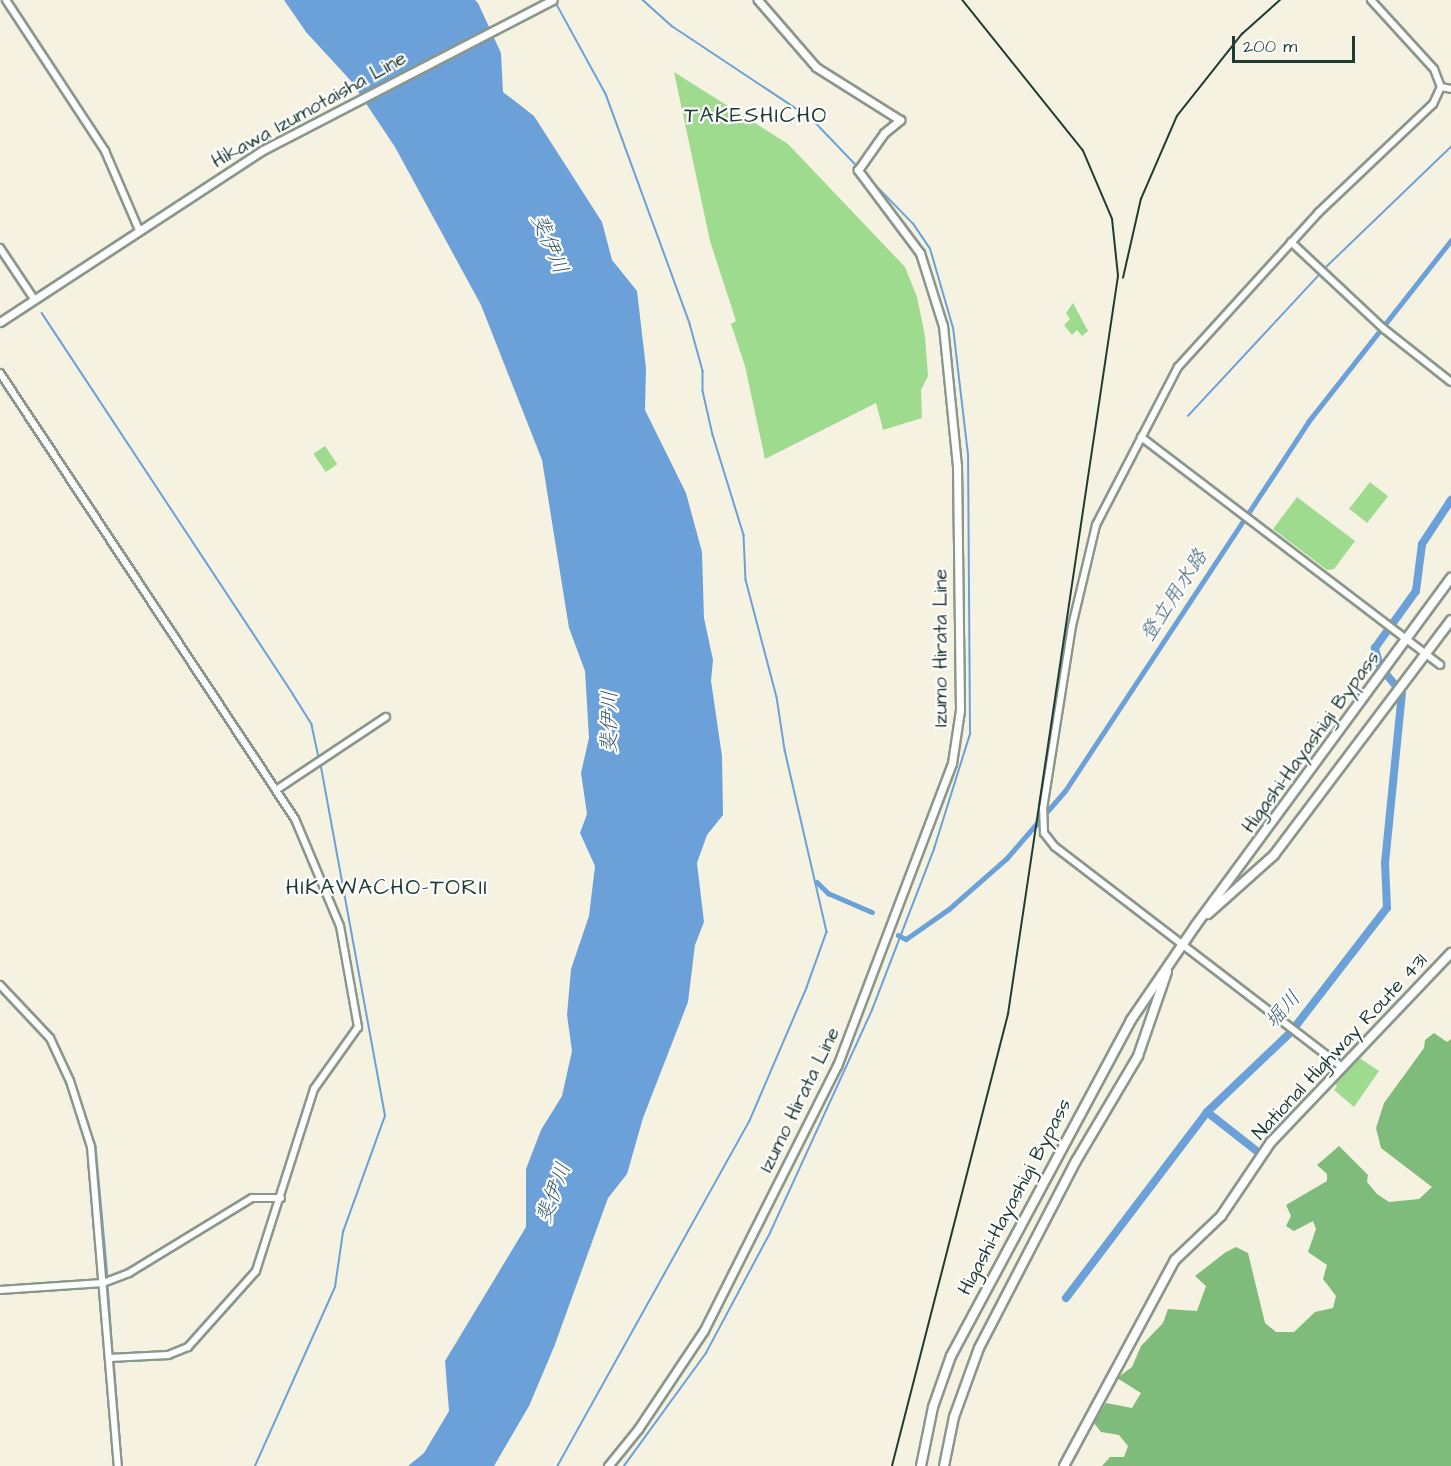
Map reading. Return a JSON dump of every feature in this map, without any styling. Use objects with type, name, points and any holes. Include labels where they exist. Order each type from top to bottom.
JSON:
[{"type":"highway","name":"Higashi-Hayashigi Bypass","points":[[921,1466],[936,1399],[968,1320],[1097,1078],[1196,925],[1451,578]]},
{"type":"highway","name":"Higashi-Hayashigi Bypass","points":[[1196,925],[1274,855],[1451,620]]},
{"type":"highway","name":"National Highway Route 431","points":[[1064,1466],[1174,1260],[1221,1216],[1271,1142],[1451,953]]},
{"type":"highway","name":"Higashi-Hayashigi Bypass","points":[[944,1466],[954,1417],[979,1348],[1076,1161],[1141,1049],[1172,959]]},
{"type":"main road","name":"Hikawa Izumotaisha Line","points":[[0,322],[225,173],[288,136],[552,0]]},
{"type":"main road","name":"Izumo Hirata Line","points":[[608,1466],[638,1429],[704,1330],[837,1066],[944,786],[957,740],[957,466],[943,326],[920,253],[859,168],[884,134],[900,120],[816,67],[758,0]]},
{"type":"street","points":[[6,0],[105,151],[139,230]]},
{"type":"street","points":[[1342,1067],[1056,847],[1044,833],[1042,823],[1080,587],[1096,525],[1141,437],[1185,358],[1291,242],[1433,104],[1441,87],[1434,69],[1371,0]]},
{"type":"street","points":[[1441,87],[1451,89]]},
{"type":"street","points":[[1291,242],[1384,329],[1451,382]]},
{"type":"street","points":[[0,248],[34,299]]},
{"type":"street","points":[[0,373],[295,819],[340,926],[358,1027],[314,1089],[256,1271],[188,1347],[168,1355],[109,1358]]},
{"type":"street","points":[[1141,437],[1427,652],[1440,665]]},
{"type":"street","points":[[276,790],[386,717]]},
{"type":"street","points":[[0,985],[50,1038],[82,1116],[91,1150],[117,1466]]},
{"type":"street","points":[[0,1290],[103,1283],[129,1273],[252,1198],[281,1198]]},
{"type":"green space","points":[[674,72],[788,144],[905,267],[917,297],[925,336],[928,376],[921,390],[922,418],[883,430],[876,403],[765,459],[745,366],[731,324],[736,321],[710,241]]},
{"type":"green space","points":[[1073,303],[1088,331],[1082,336],[1077,330],[1072,335],[1064,325],[1070,319],[1066,313]]},
{"type":"green space","points":[[325,446],[337,464],[326,472],[313,454]]},
{"type":"green space","points":[[1370,482],[1388,496],[1367,523],[1349,509]]},
{"type":"green space","points":[[1297,497],[1355,541],[1334,569],[1327,570],[1273,529]]},
{"type":"green space","points":[[1434,1033],[1447,1042],[1451,1039],[1451,1466],[1102,1466],[1110,1457],[1124,1457],[1128,1446],[1119,1435],[1101,1432],[1094,1423],[1106,1403],[1132,1408],[1141,1393],[1117,1378],[1132,1367],[1141,1346],[1163,1323],[1168,1309],[1197,1311],[1206,1286],[1195,1276],[1226,1252],[1236,1247],[1248,1253],[1265,1323],[1276,1332],[1294,1332],[1315,1312],[1333,1308],[1336,1296],[1323,1279],[1327,1265],[1308,1252],[1316,1229],[1313,1221],[1294,1231],[1286,1226],[1291,1216],[1286,1205],[1327,1181],[1327,1174],[1317,1165],[1339,1146],[1368,1175],[1367,1182],[1377,1194],[1389,1202],[1419,1199],[1432,1187],[1381,1148],[1376,1128],[1384,1103],[1424,1048],[1425,1040]]},
{"type":"green space","points":[[1358,1057],[1379,1071],[1354,1107],[1334,1090],[1337,1086],[1334,1083]]},
{"type":"water","name":"斐伊川","points":[[284,0],[475,0],[478,3],[501,53],[503,92],[534,116],[602,222],[612,260],[637,291],[646,368],[645,410],[686,493],[702,552],[704,618],[713,660],[711,681],[722,756],[723,815],[707,835],[697,863],[704,922],[695,945],[688,1002],[643,1118],[627,1174],[608,1198],[554,1347],[529,1406],[494,1466],[408,1466],[424,1453],[449,1411],[445,1361],[526,1227],[526,1169],[541,1130],[562,1096],[572,1051],[567,1015],[571,969],[589,916],[595,866],[580,833],[587,814],[581,773],[589,738],[585,671],[569,628],[542,460],[481,305],[395,147],[351,81],[306,32]]},
{"type":"waterway","points":[[643,0],[672,26],[812,119],[857,166]]},
{"type":"waterway","points":[[555,1],[606,94],[690,324],[703,371],[703,391],[713,435],[744,535],[746,580],[777,697],[785,750],[827,932],[807,988],[750,1121],[558,1466]]},
{"type":"waterway","points":[[1323,270],[1451,147]]},
{"type":"waterway","points":[[624,1466],[706,1353],[770,1233],[872,1010],[934,849],[970,734],[968,455],[953,328],[930,249],[913,224],[870,180]]},
{"type":"waterway","name":"登立用水路","points":[[898,935],[906,939],[949,909],[1006,859],[1065,791],[1308,422],[1451,240]]},
{"type":"waterway","points":[[1188,416],[1320,274]]},
{"type":"waterway","points":[[42,313],[293,694],[312,725],[319,759]]},
{"type":"waterway","name":"堀川","points":[[1380,666],[1375,648],[1416,591],[1422,544],[1451,500]]},
{"type":"waterway","name":"堀川","points":[[1386,674],[1396,686]]},
{"type":"waterway","name":"堀川","points":[[1066,1298],[1207,1112],[1291,1032],[1387,908],[1385,863],[1402,694]]},
{"type":"waterway","points":[[255,1466],[335,1287],[343,1232],[385,1116],[320,763]]},
{"type":"waterway","name":"登立用水路","points":[[817,882],[828,893],[872,912]]},
{"type":"waterway","points":[[70,1078],[96,1146],[108,1279]]},
{"type":"waterway","points":[[1207,1112],[1258,1152]]},
{"type":"waterway","points":[[108,1284],[113,1354]]},
{"type":"waterway","points":[[114,1359],[122,1466]]},
{"type":"railway","points":[[892,1466],[1008,1014],[1118,276],[1112,219],[1083,151],[962,0]]},
{"type":"railway","points":[[1123,278],[1141,199],[1177,116],[1242,34],[1280,0]]},
{"type":"district","name":"TAKESHICHO","points":[[756,116]]},
{"type":"district","name":"HIKAWACHO-TORII","points":[[387,888]]}]
